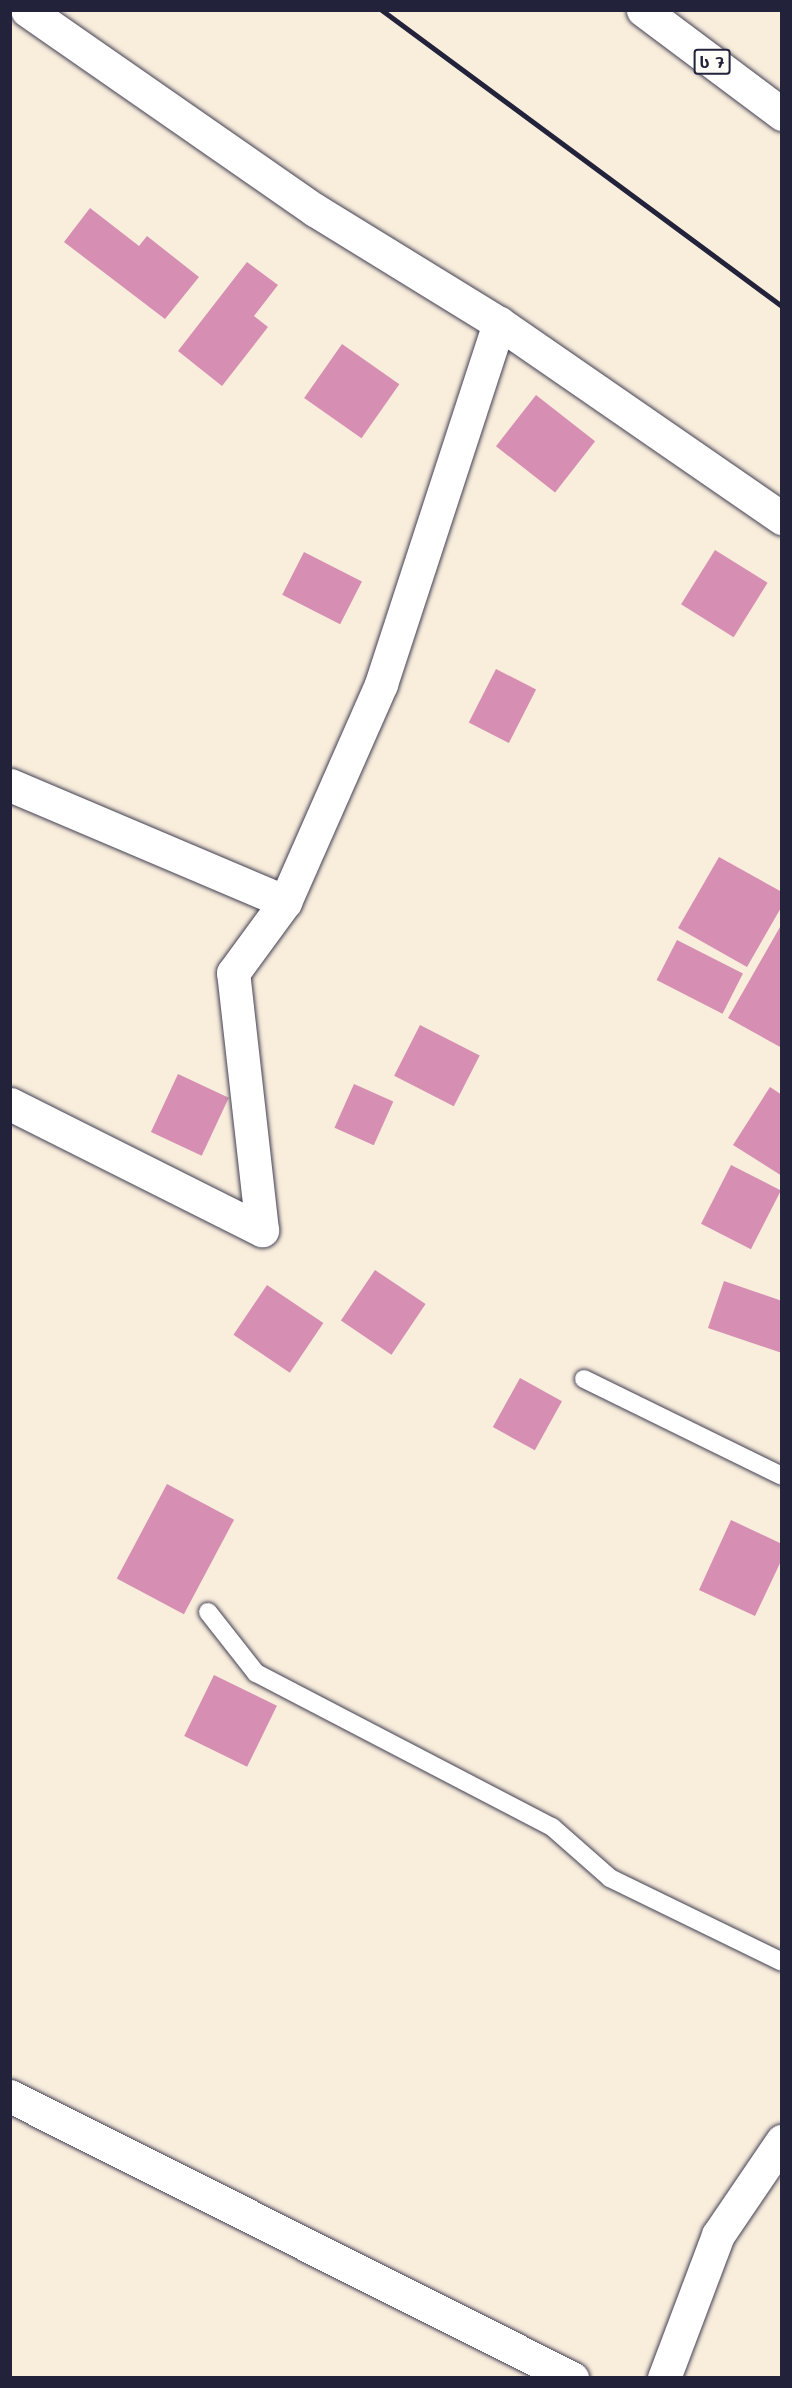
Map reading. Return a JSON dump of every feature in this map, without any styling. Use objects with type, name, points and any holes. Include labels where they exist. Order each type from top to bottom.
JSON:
[{"type":"main road","points":[[27,10],[315,210],[499,323],[782,518]]},
{"type":"main road","name":"ს 7","points":[[655,15],[782,114]]},
{"type":"main road","points":[[10,1104],[262,1230],[232,974],[285,902],[381,684],[499,323]]},
{"type":"main road","points":[[10,785],[285,902]]},
{"type":"main road","points":[[10,2096],[572,2378]]},
{"type":"main road","points":[[664,2378],[718,2235],[782,2141]]},
{"type":"lane","points":[[584,1379],[782,1476]]},
{"type":"lane","points":[[208,1612],[256,1673],[552,1827],[610,1878],[782,1962]]},
{"type":"building","points":[[90,208],[139,246],[147,236],[199,277],[165,319],[64,242]]},
{"type":"building","points":[[247,262],[278,285],[254,316],[268,327],[222,386],[178,351]]},
{"type":"building","points":[[342,344],[399,384],[361,438],[304,398]]},
{"type":"building","points":[[536,395],[595,441],[555,492],[496,446]]},
{"type":"building","points":[[715,550],[768,583],[734,637],[681,604]]},
{"type":"building","points":[[304,552],[362,582],[340,624],[282,595]]},
{"type":"building","points":[[496,669],[536,689],[509,743],[469,722]]},
{"type":"building","points":[[719,857],[782,892],[782,906],[747,967],[678,928]]},
{"type":"building","points":[[780,927],[782,928],[782,1048],[728,1018]]},
{"type":"building","points":[[677,940],[743,974],[723,1014],[657,980]]},
{"type":"building","points":[[420,1025],[480,1055],[454,1106],[394,1076]]},
{"type":"building","points":[[178,1074],[229,1098],[202,1156],[151,1132]]},
{"type":"building","points":[[354,1084],[393,1101],[374,1145],[334,1128]]},
{"type":"building","points":[[770,1087],[782,1095],[782,1176],[733,1145]]},
{"type":"building","points":[[731,1165],[781,1190],[751,1249],[701,1224]]},
{"type":"building","points":[[375,1270],[426,1304],[391,1355],[341,1321]]},
{"type":"building","points":[[724,1281],[782,1301],[782,1353],[708,1328]]},
{"type":"building","points":[[267,1285],[323,1323],[290,1373],[233,1335]]},
{"type":"building","points":[[520,1378],[562,1401],[535,1450],[493,1427]]},
{"type":"building","points":[[167,1484],[234,1520],[184,1614],[117,1578]]},
{"type":"building","points":[[731,1520],[782,1544],[782,1559],[755,1616],[699,1590]]},
{"type":"building","points":[[214,1675],[277,1706],[247,1767],[184,1736]]},
{"type":"railway","points":[[382,10],[782,306]]}]
